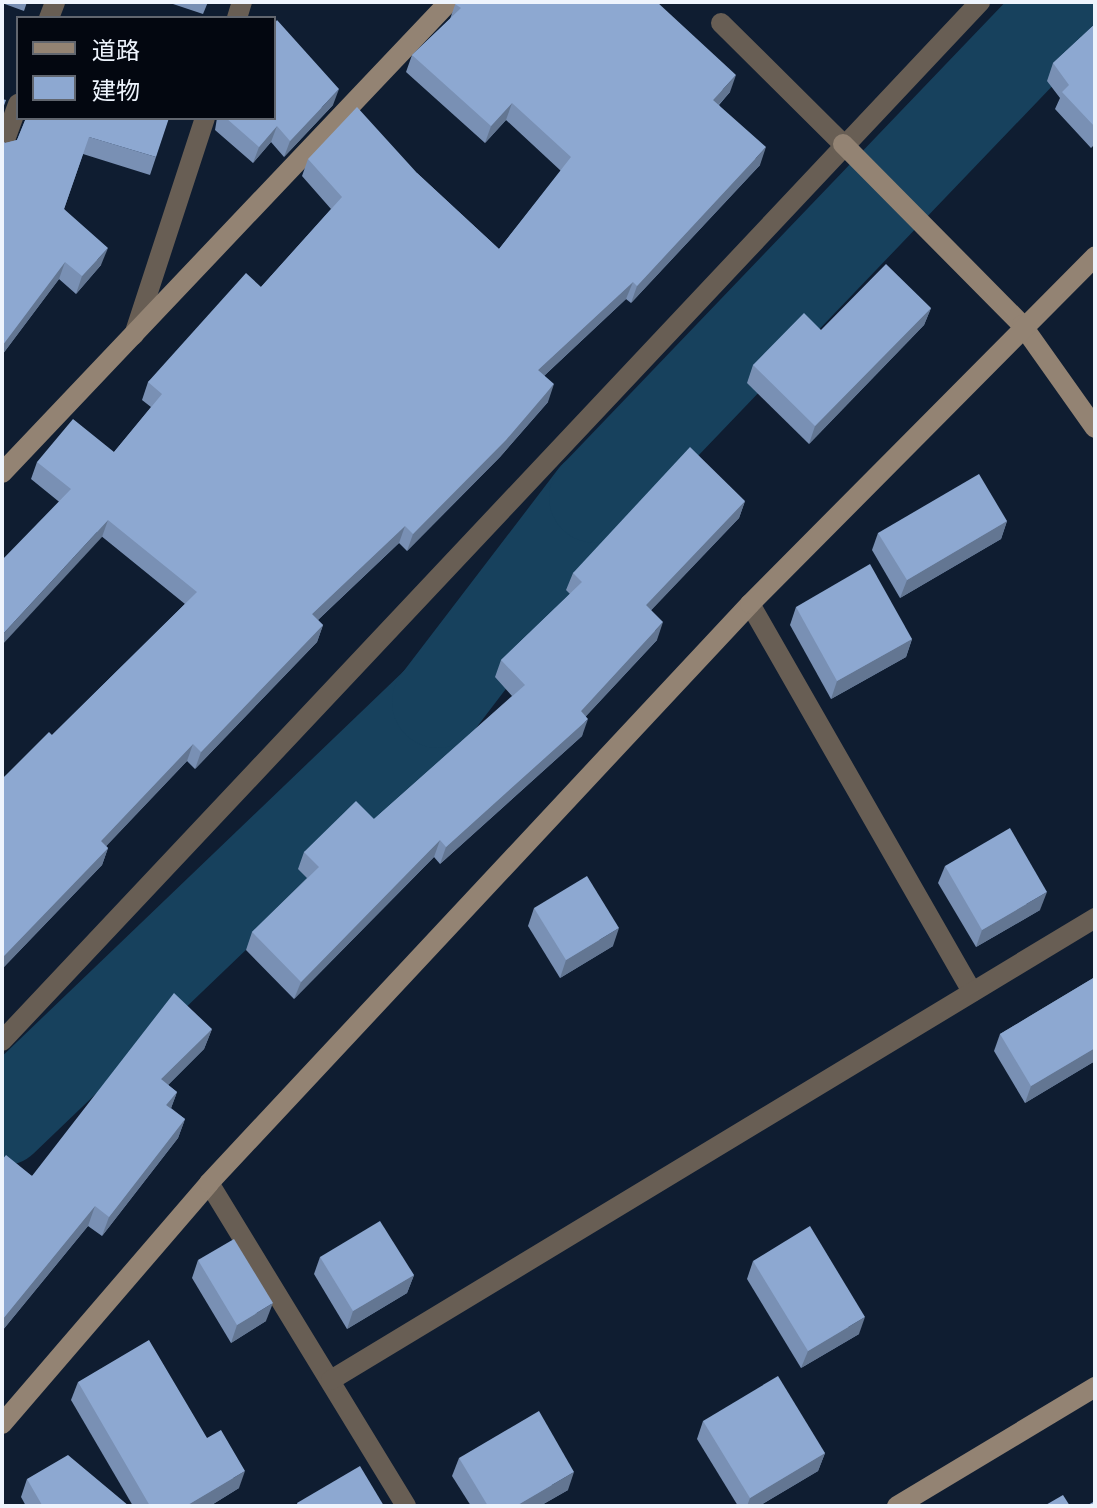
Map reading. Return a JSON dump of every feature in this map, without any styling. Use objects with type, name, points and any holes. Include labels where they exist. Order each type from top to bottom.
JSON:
[{"type":"street","points":[[2,473],[132,343],[449,2]]},
{"type":"street","points":[[2,1041],[843,144],[980,2]]},
{"type":"street","points":[[721,23],[1022,325],[1095,428]]},
{"type":"street","points":[[2,148],[16,110]]},
{"type":"street","points":[[132,343],[204,120]]},
{"type":"street","points":[[2,1424],[209,1183],[750,604],[1022,325],[1095,256]]},
{"type":"street","points":[[750,604],[972,992]]},
{"type":"street","points":[[331,1380],[1095,918]]},
{"type":"street","points":[[209,1183],[406,1506]]},
{"type":"street","points":[[897,1506],[1095,1387]]},
{"type":"building","points":[[456,2],[657,2],[736,75],[713,100],[766,147],[637,286],[633,282],[538,370],[554,384],[506,440],[413,534],[405,526],[312,614],[323,625],[201,752],[193,744],[101,841],[108,848],[2,958],[2,779],[49,732],[52,735],[197,592],[108,520],[2,635],[2,560],[71,489],[37,462],[73,419],[114,452],[162,394],[148,382],[246,273],[261,287],[342,197],[308,159],[357,107],[417,173],[499,249],[571,157],[512,103],[491,126],[412,55],[461,8]]},
{"type":"building","points":[[276,21],[339,89],[290,141],[277,126],[259,147],[228,120],[276,120]]},
{"type":"building","points":[[1095,24],[1095,127],[1062,92],[1069,85],[1053,63]]},
{"type":"building","points":[[25,120],[168,120],[156,157],[89,137],[64,209],[108,248],[82,276],[65,262],[2,346],[2,140],[5,143],[17,140]]},
{"type":"building","points":[[886,264],[931,308],[815,426],[753,365],[804,313],[821,330]]},
{"type":"building","points":[[690,447],[745,501],[646,605],[663,622],[581,711],[588,719],[446,847],[440,840],[301,982],[252,932],[319,867],[304,852],[356,801],[374,819],[525,685],[501,660],[582,582],[573,573]]},
{"type":"building","points":[[979,474],[1007,521],[907,580],[878,533]]},
{"type":"building","points":[[870,564],[912,639],[837,681],[796,607]]},
{"type":"building","points":[[1010,828],[1047,892],[982,930],[945,866]]},
{"type":"building","points":[[587,876],[619,928],[566,960],[534,908]]},
{"type":"building","points":[[1095,977],[1095,1048],[1031,1086],[1000,1034]]},
{"type":"building","points":[[174,993],[212,1029],[161,1079],[177,1092],[166,1105],[185,1119],[109,1217],[95,1206],[2,1320],[2,1160],[6,1155],[32,1176]]},
{"type":"building","points":[[380,1221],[414,1275],[353,1311],[320,1257]]},
{"type":"building","points":[[810,1226],[865,1317],[808,1351],[753,1261]]},
{"type":"building","points":[[234,1239],[273,1303],[237,1325],[198,1260]]},
{"type":"building","points":[[149,1340],[207,1438],[221,1430],[245,1471],[186,1506],[150,1506],[78,1382]]},
{"type":"building","points":[[778,1376],[825,1453],[750,1498],[703,1421]]},
{"type":"building","points":[[539,1411],[574,1472],[516,1506],[488,1506],[459,1458]]},
{"type":"building","points":[[68,1455],[129,1506],[40,1506],[27,1479]]},
{"type":"building","points":[[360,1466],[384,1506],[298,1506],[297,1503]]},
{"type":"building","points":[[1063,1495],[1070,1506],[1044,1506]]},
{"type":"waterway","points":[[2,1120],[438,702],[595,497],[1069,2]]}]
